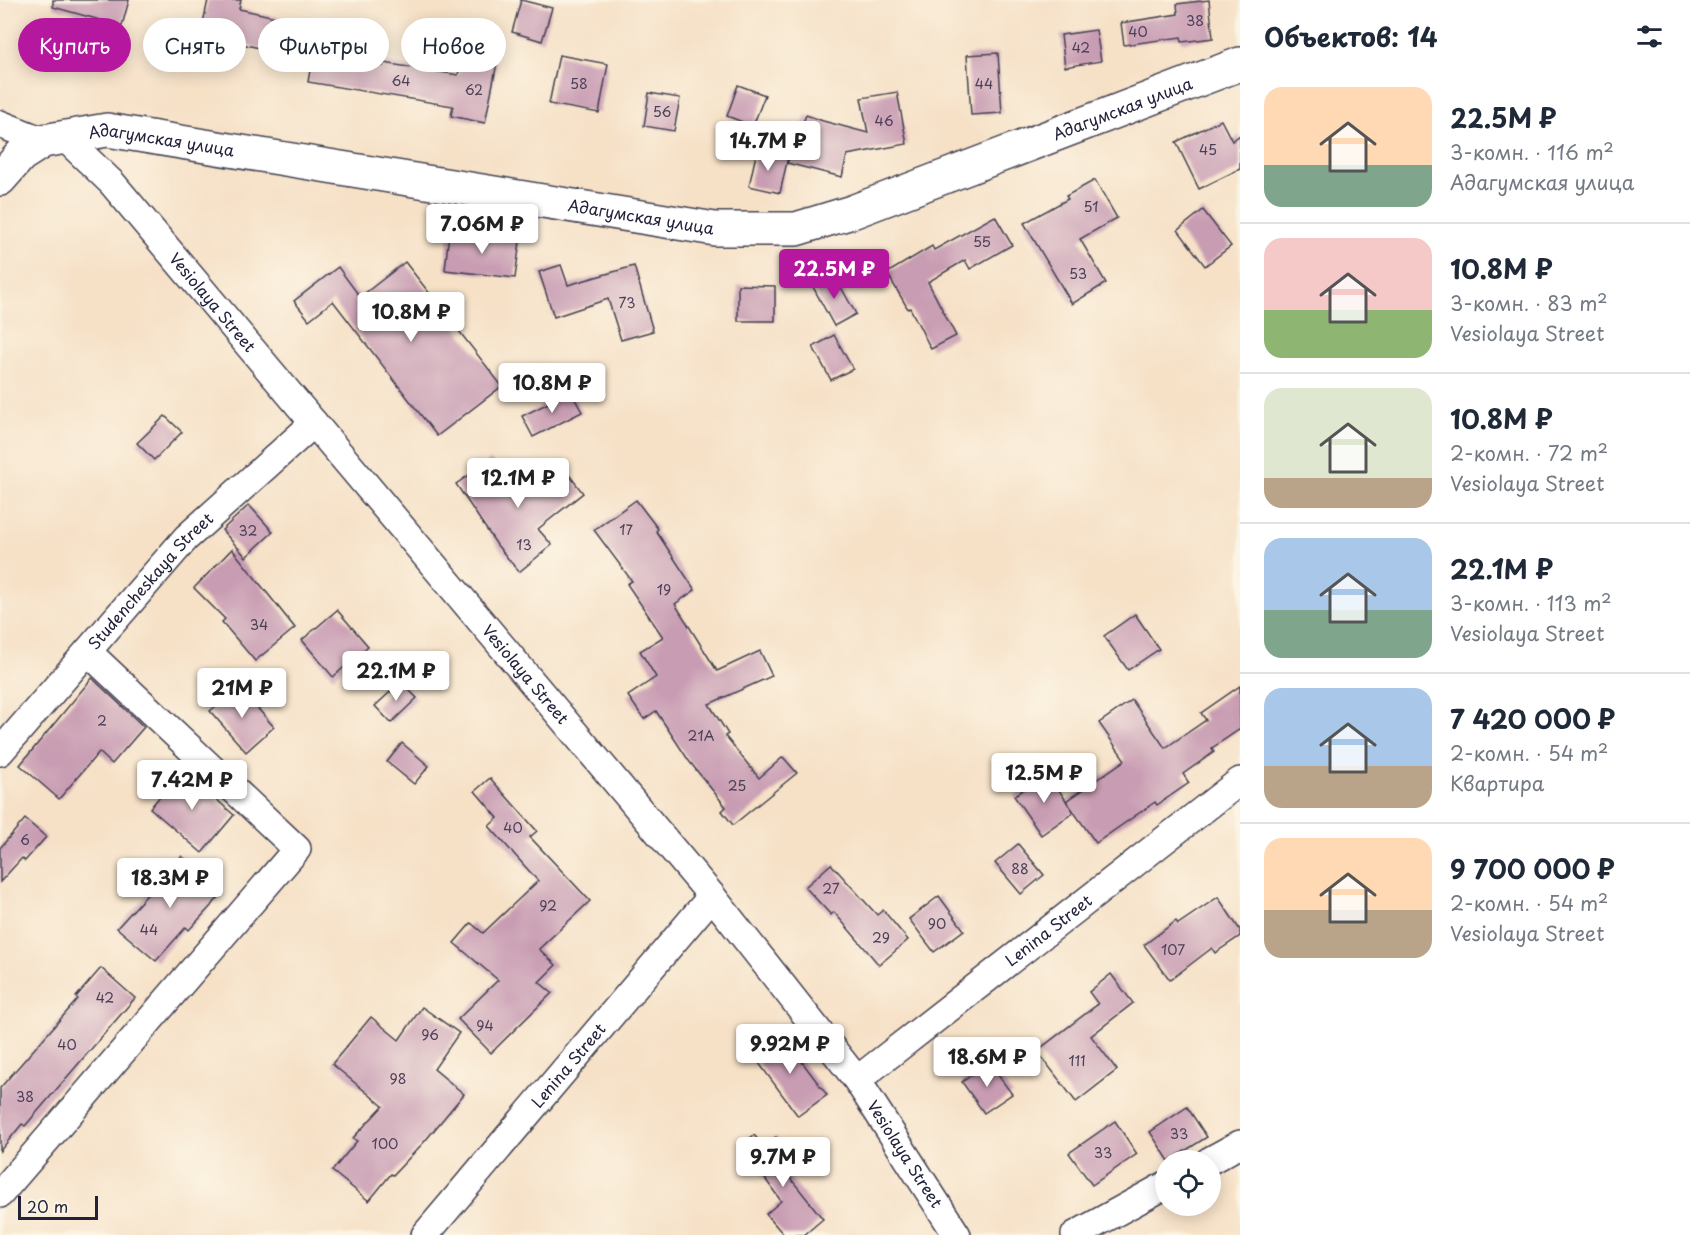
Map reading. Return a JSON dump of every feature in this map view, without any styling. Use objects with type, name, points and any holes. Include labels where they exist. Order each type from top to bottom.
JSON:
[{"type":"main road","name":"Адагумская улица","points":[[0,179],[21,155],[53,139],[107,130],[716,229],[796,229],[852,212],[1240,64]]},
{"type":"street","name":"Vesiolaya Street","points":[[0,124],[53,139],[112,183],[712,896],[857,1080],[957,1235]]},
{"type":"street","name":"Studencheskaya Street","points":[[0,752],[186,538],[314,423]]},
{"type":"street","points":[[0,1194],[297,849],[88,652]]},
{"type":"street","name":"Lenina Street","points":[[857,1080],[1240,781]]},
{"type":"street","name":"Lenina Street","points":[[426,1235],[712,896]]},
{"type":"street","points":[[1221,1154],[1240,1144]]},
{"type":"street","points":[[1075,1235],[1155,1191]]},
{"type":"building","points":[[53,0],[129,0],[124,18],[93,18],[53,7]]},
{"type":"building","points":[[208,0],[241,0],[239,9],[280,18],[258,18],[258,48],[246,45],[246,18],[204,18]]},
{"type":"building","points":[[521,0],[552,8],[542,41],[512,32]]},
{"type":"building","points":[[1209,0],[1213,38],[1182,42],[1181,37],[1124,45],[1121,23],[1178,14],[1177,4]]},
{"type":"building","points":[[1096,30],[1101,61],[1065,67],[1061,35]]},
{"type":"building","points":[[998,53],[1002,113],[971,115],[967,55]]},
{"type":"building","points":[[559,55],[608,64],[599,113],[549,104]]},
{"type":"building","points":[[389,64],[401,66],[401,72],[440,72],[458,75],[459,72],[495,72],[485,123],[451,116],[453,106],[308,82],[310,72],[389,72]]},
{"type":"building","points":[[738,85],[765,95],[753,126],[727,116]]},
{"type":"building","points":[[897,92],[907,144],[847,155],[842,177],[787,163],[806,115],[868,133],[861,98]]},
{"type":"building","points":[[649,93],[680,98],[674,131],[644,126]]},
{"type":"building","points":[[1221,120],[1232,141],[1240,135],[1240,169],[1199,189],[1176,142]]},
{"type":"building","points":[[757,150],[788,157],[780,193],[749,186]]},
{"type":"building","points":[[1095,180],[1117,218],[1080,239],[1106,283],[1072,304],[1024,223],[1068,199],[1066,196]]},
{"type":"building","points":[[1203,210],[1231,246],[1205,266],[1178,230]]},
{"type":"building","points":[[995,216],[1012,245],[970,269],[965,260],[928,282],[956,336],[931,349],[910,308],[908,309],[887,273],[932,246],[934,250]]},
{"type":"building","points":[[449,233],[520,241],[515,278],[445,270]]},
{"type":"building","points":[[405,262],[502,386],[437,436],[333,301],[309,320],[294,301],[338,267],[360,297]]},
{"type":"building","points":[[561,265],[568,285],[634,266],[653,331],[621,340],[608,299],[554,317],[539,272]]},
{"type":"building","points":[[833,273],[856,314],[834,326],[812,285]]},
{"type":"building","points":[[738,285],[775,286],[775,321],[738,321]]},
{"type":"building","points":[[834,335],[853,369],[831,380],[813,347]]},
{"type":"building","points":[[571,392],[582,412],[533,437],[522,416]]},
{"type":"building","points":[[165,416],[182,432],[154,460],[137,443]]},
{"type":"building","points":[[491,460],[516,497],[560,463],[583,493],[538,529],[552,545],[519,572],[497,545],[456,484]]},
{"type":"building","points":[[636,500],[658,529],[656,531],[695,590],[675,604],[717,671],[760,651],[772,676],[709,704],[728,734],[725,736],[759,778],[783,757],[797,773],[733,825],[722,811],[726,807],[689,761],[656,711],[644,719],[628,696],[656,677],[640,651],[663,637],[627,584],[632,581],[594,530]]},
{"type":"building","points":[[249,505],[273,532],[246,557],[222,530]]},
{"type":"building","points":[[232,549],[295,628],[255,661],[222,622],[225,619],[194,588]]},
{"type":"building","points":[[337,610],[368,646],[333,677],[302,640]]},
{"type":"building","points":[[1135,614],[1159,649],[1128,670],[1104,636]]},
{"type":"building","points":[[92,678],[144,727],[112,764],[99,752],[59,799],[20,765]]},
{"type":"building","points":[[401,682],[417,698],[391,723],[375,706]]},
{"type":"building","points":[[1240,686],[1240,729],[1212,748],[1214,752],[1183,774],[1189,783],[1157,805],[1155,802],[1096,843],[1066,801],[1125,760],[1099,723],[1132,700],[1165,748],[1206,720],[1201,713]]},
{"type":"building","points":[[239,687],[274,727],[246,752],[210,711]]},
{"type":"building","points":[[402,743],[429,766],[414,784],[387,762]]},
{"type":"building","points":[[183,770],[234,815],[202,853],[150,808]]},
{"type":"building","points":[[1047,773],[1074,812],[1041,835],[1014,796]]},
{"type":"building","points":[[490,778],[537,831],[530,837],[590,901],[539,949],[556,965],[539,982],[552,993],[491,1053],[458,1019],[498,980],[454,943],[471,923],[483,933],[538,881],[489,826],[498,818],[475,791]]},
{"type":"building","points":[[25,819],[46,837],[25,861],[22,858],[0,882],[0,848]]},
{"type":"building","points":[[1018,844],[1044,875],[1021,894],[995,863]]},
{"type":"building","points":[[182,856],[223,893],[189,930],[186,927],[156,961],[117,928]]},
{"type":"building","points":[[831,864],[877,915],[883,910],[908,940],[879,965],[834,912],[831,915],[805,887]]},
{"type":"building","points":[[939,896],[964,930],[934,952],[909,919]]},
{"type":"building","points":[[1218,897],[1240,930],[1240,936],[1215,953],[1212,948],[1170,980],[1144,945],[1176,921],[1178,924]]},
{"type":"building","points":[[101,968],[135,998],[25,1126],[22,1124],[0,1151],[0,1088],[78,999],[76,997]]},
{"type":"building","points":[[1111,974],[1133,1003],[1091,1036],[1117,1070],[1076,1102],[1037,1051],[1098,1004],[1089,992]]},
{"type":"building","points":[[422,1007],[459,1033],[434,1069],[464,1094],[425,1141],[393,1175],[391,1174],[369,1201],[332,1171],[357,1141],[353,1138],[383,1106],[332,1064],[371,1017],[399,1040]]},
{"type":"building","points":[[781,1034],[827,1095],[798,1116],[753,1055]]},
{"type":"building","points":[[989,1063],[1012,1094],[984,1113],[962,1082]]},
{"type":"building","points":[[1187,1107],[1207,1137],[1186,1150],[1162,1150],[1150,1132]]},
{"type":"building","points":[[1115,1121],[1137,1154],[1092,1185],[1069,1153]]},
{"type":"building","points":[[754,1135],[763,1146],[776,1137],[797,1167],[787,1174],[823,1219],[804,1235],[784,1235],[766,1214],[781,1201],[741,1145]]}]
